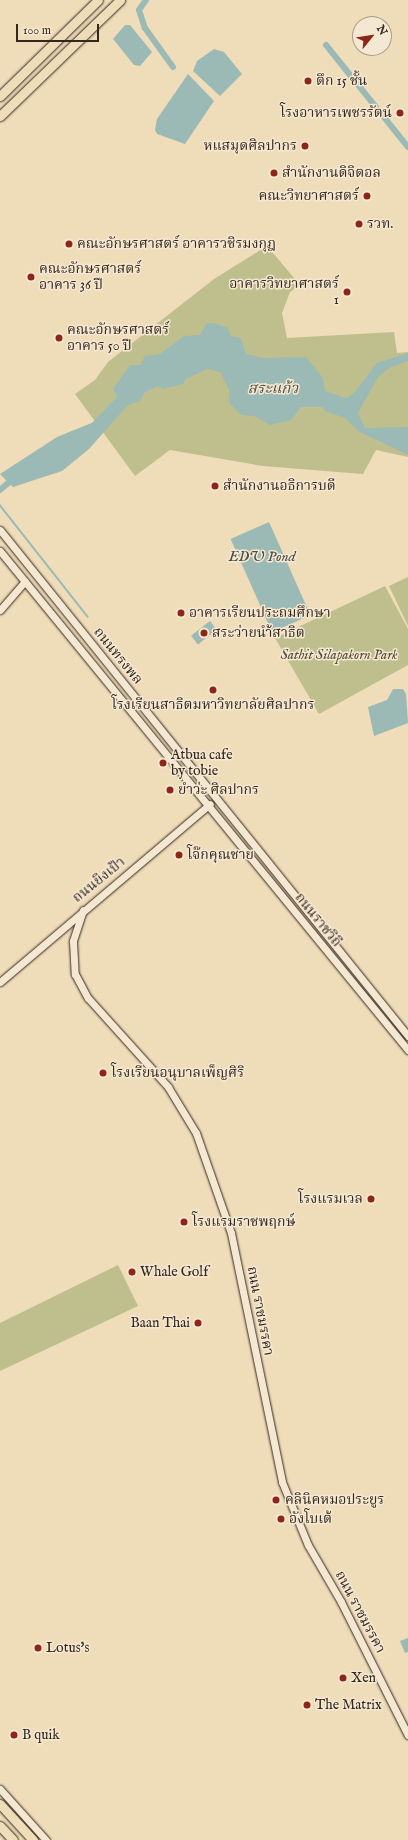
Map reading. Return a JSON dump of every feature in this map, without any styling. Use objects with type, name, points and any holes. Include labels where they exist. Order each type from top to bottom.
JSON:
[{"type":"highway","points":[[0,96],[98,0]]},
{"type":"highway","points":[[0,116],[120,0]]},
{"type":"highway","points":[[0,1804],[33,1840]]},
{"type":"highway","points":[[0,1826],[13,1840]]},
{"type":"main road","name":"ถนนทรงพล","points":[[0,530],[215,799]]},
{"type":"main road","name":"ถนนทรงพล","points":[[0,551],[208,807]]},
{"type":"main road","points":[[0,610],[26,583],[38,577]]},
{"type":"main road","name":"ถนนยิงเป้า","points":[[0,982],[83,910],[208,807],[215,799]]},
{"type":"main road","name":"ถนนราชวิถี","points":[[215,799],[408,1036]]},
{"type":"main road","name":"ถนนราชวิถี","points":[[208,807],[408,1050]]},
{"type":"main road","name":"ถนน ราชมรรคา","points":[[83,910],[73,941],[75,974],[88,998],[168,1087],[196,1133],[231,1233],[284,1487],[308,1545],[342,1602],[408,1734]]},
{"type":"main road","points":[[0,1789],[46,1840]]},
{"type":"green space","points":[[267,246],[300,285],[290,292],[282,313],[287,338],[394,332],[397,353],[408,352],[408,457],[376,450],[363,474],[263,466],[170,450],[135,476],[75,394],[95,380],[108,362],[214,279]]},
{"type":"green space","points":[[408,577],[408,626],[389,586]]},
{"type":"green space","name":"Sathit Silapakorn Park","points":[[385,586],[408,629],[408,665],[319,714],[275,638]]},
{"type":"green space","points":[[118,1265],[138,1306],[0,1371],[0,1323]]},
{"type":"water","points":[[125,25],[130,25],[152,52],[140,66],[134,65],[113,39]]},
{"type":"water","points":[[214,49],[224,52],[242,74],[220,96],[193,71],[197,61]]},
{"type":"water","points":[[188,74],[214,101],[185,144],[157,134],[155,130],[157,119]]},
{"type":"water","name":"สระแก้ว","points":[[214,323],[228,328],[231,336],[241,338],[246,354],[263,358],[306,357],[323,378],[325,391],[346,398],[354,393],[377,363],[408,353],[408,361],[391,367],[378,377],[358,413],[365,428],[408,427],[408,455],[358,431],[345,418],[325,411],[322,407],[301,407],[291,420],[270,425],[254,416],[241,415],[230,404],[229,390],[220,372],[207,369],[186,379],[183,384],[162,389],[158,386],[144,393],[140,401],[128,405],[89,449],[62,471],[13,487],[0,474],[57,437],[99,420],[119,400],[113,389],[130,365],[140,365],[145,356],[160,354],[184,336],[200,335],[206,324]]},
{"type":"water","name":"EDU Pond","points":[[269,522],[310,615],[272,632],[231,539]]},
{"type":"water","name":"สระว่ายนำ้สาธิต","points":[[210,621],[217,630],[198,644],[191,636]]},
{"type":"water","points":[[393,689],[403,689],[406,694],[408,723],[374,736],[368,707],[387,700]]},
{"type":"water","points":[[408,1638],[408,1652],[405,1653],[400,1641]]},
{"type":"waterway","points":[[146,0],[139,10],[145,28],[173,67]]},
{"type":"waterway","points":[[326,45],[408,147]]},
{"type":"waterway","points":[[95,424],[124,394]]},
{"type":"waterway","points":[[0,490],[15,477]]},
{"type":"waterway","points":[[0,505],[88,617]]},
{"type":"place","name":"ตึก 15 ชั้น","points":[[308,81]]},
{"type":"place","name":"โรงอาหารเพชรรัตน์","points":[[400,113]]},
{"type":"place","name":"หแสมุดศิลปากร","points":[[305,146]]},
{"type":"place","name":"สำนักงานดิจิตอล","points":[[274,173]]},
{"type":"place","name":"คณะวิทยาศาสตร์","points":[[367,196]]},
{"type":"place","name":"รวท.","points":[[359,224]]},
{"type":"place","name":"คณะอักษรศาสตร์ อาคารวชิรมงกุฎ","points":[[69,244]]},
{"type":"place","name":"คณะอักษรศาสตร์ อาคาร 36 ปี","points":[[31,277]]},
{"type":"place","name":"อาคารวิทยาศาสตร์ 1","points":[[347,292]]},
{"type":"place","name":"คณะอักษรศาสตร์ อาคาร 50 ปี","points":[[59,338]]},
{"type":"place","name":"สำนักงานอธิการบดี","points":[[215,486]]},
{"type":"place","name":"อาคารเรียนประถมศึกษา","points":[[181,613]]},
{"type":"place","name":"สระว่ายนำ้สาธิต","points":[[204,633]]},
{"type":"place","name":"โรงเรียนสาธิตมหาวิทยาลัยศิลปากร","points":[[213,690]]},
{"type":"place","name":"Atbua cafe by tobie","points":[[163,763]]},
{"type":"place","name":"ยำว่ะ ศิลปากร","points":[[170,790]]},
{"type":"place","name":"โจ๊กคุณชาย","points":[[179,855]]},
{"type":"place","name":"โรงเรียนอนุบาลเพ็ญศิริ","points":[[103,1073]]},
{"type":"place","name":"โรงแรมเวล","points":[[371,1199]]},
{"type":"place","name":"โรงแรมราชพฤกษ์","points":[[184,1222]]},
{"type":"place","name":"Whale Golf","points":[[132,1272]]},
{"type":"place","name":"Baan Thai","points":[[198,1323]]},
{"type":"place","name":"คลินิคหมอประยูร","points":[[276,1500]]},
{"type":"place","name":"อังโบเต้","points":[[281,1519]]},
{"type":"place","name":"Lotus's","points":[[38,1648]]},
{"type":"place","name":"Xen","points":[[343,1678]]},
{"type":"place","name":"The Matrix","points":[[307,1705]]},
{"type":"place","name":"B quik","points":[[14,1735]]}]
